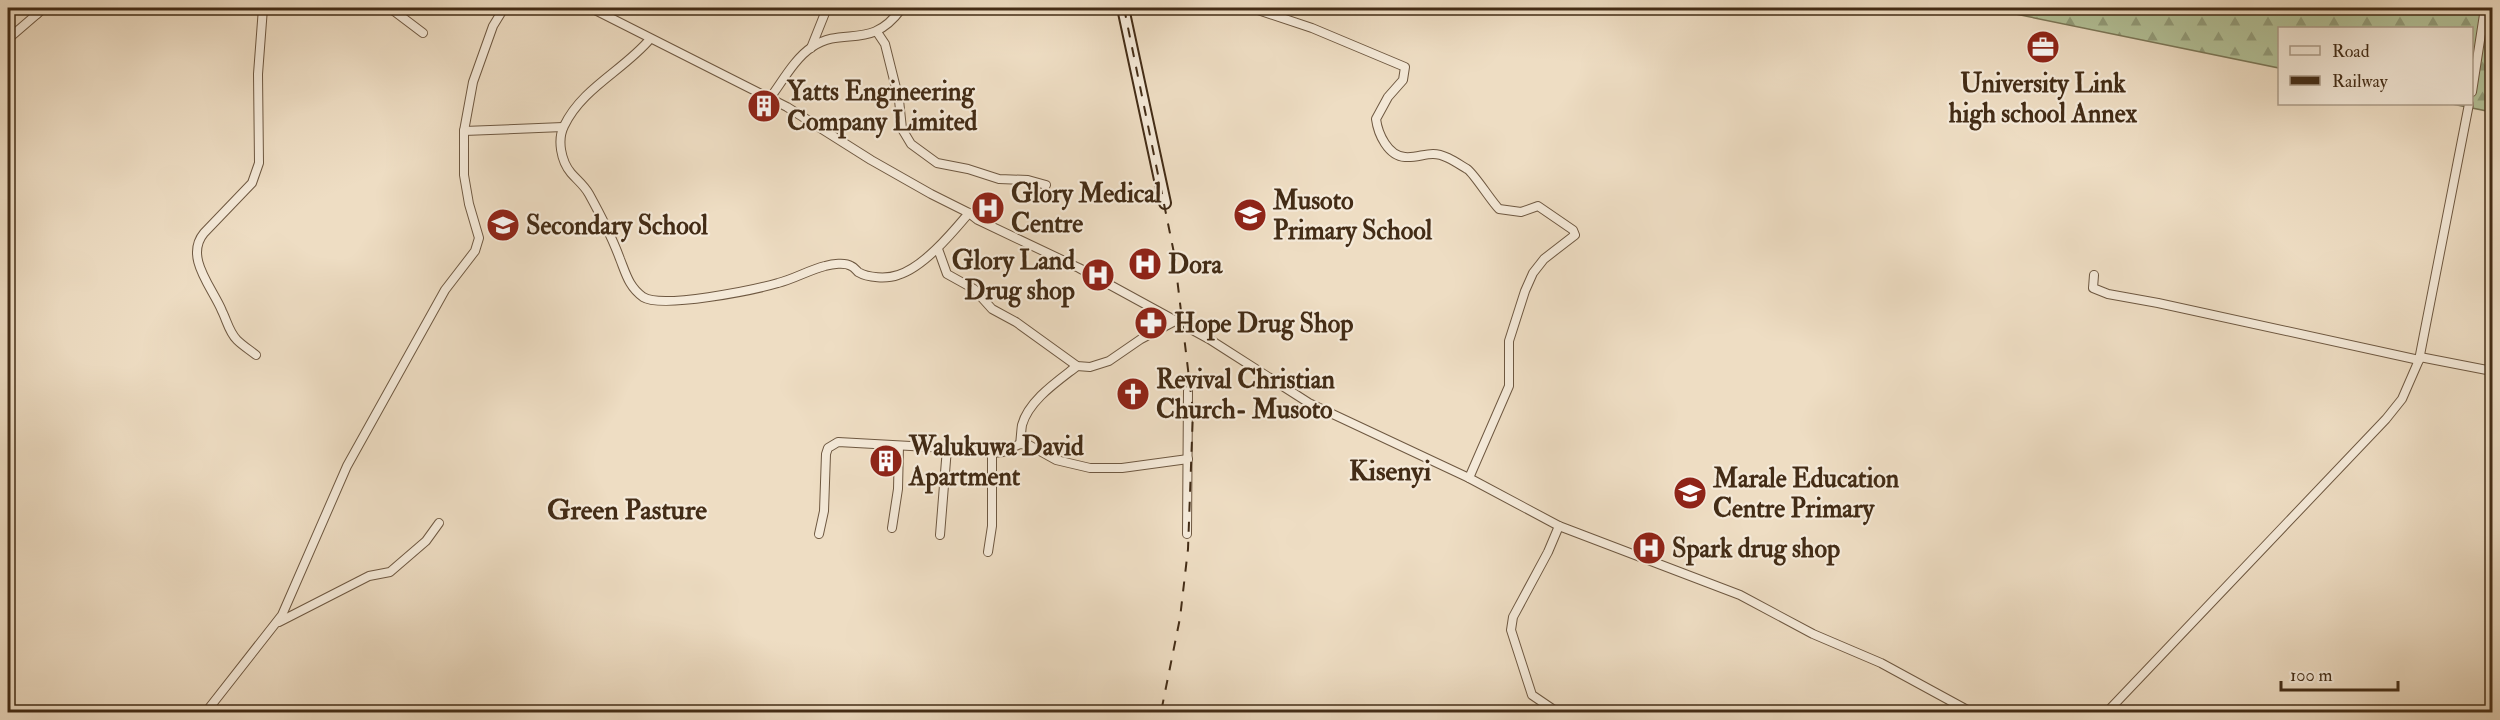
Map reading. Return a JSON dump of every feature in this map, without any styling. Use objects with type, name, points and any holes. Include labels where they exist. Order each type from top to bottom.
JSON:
[{"type":"main road","points":[[1123,8],[1165,203]]},
{"type":"street","points":[[29,8],[37,14]]},
{"type":"street","points":[[8,39],[44,8]]},
{"type":"street","points":[[256,355],[236,339],[229,328],[223,311],[202,273],[197,241],[252,183],[260,163],[258,74],[263,8]]},
{"type":"street","points":[[390,8],[423,33]]},
{"type":"street","points":[[206,712],[275,624],[292,593],[328,505],[347,466],[446,290],[475,252],[479,238],[478,227],[469,204],[464,176],[464,131],[473,82],[493,26],[504,8]]},
{"type":"street","points":[[591,8],[770,98],[871,160],[978,220],[1079,268],[1209,339],[1309,404],[1469,478],[1559,526],[1740,595],[1813,634],[1881,663],[1971,712]]},
{"type":"street","points":[[770,98],[811,48],[827,8]]},
{"type":"street","points":[[811,48],[825,41],[878,32],[902,8]]},
{"type":"street","points":[[1252,8],[1312,27],[1405,67],[1403,80],[1388,97],[1377,118],[1380,135],[1392,151],[1402,157],[1434,154],[1449,158],[1455,164],[1470,170],[1499,209],[1521,212],[1538,206],[1573,230],[1575,235],[1559,246],[1533,273],[1525,291],[1509,341],[1509,386],[1469,478]]},
{"type":"street","points":[[2473,86],[2485,8]]},
{"type":"street","points":[[878,32],[885,44],[899,100],[902,129],[911,144],[937,163],[968,169],[999,179],[1028,180],[1046,185]]},
{"type":"street","points":[[650,39],[641,49],[604,78],[570,116],[563,127],[562,155],[569,171],[586,189],[598,210],[624,274],[645,299],[669,302],[747,290],[778,283],[836,264],[850,265],[866,275],[890,277],[909,270],[938,249],[969,213]]},
{"type":"street","points":[[2107,712],[2386,419],[2402,399],[2419,358],[2469,105]]},
{"type":"street","points":[[464,131],[563,127]]},
{"type":"street","points":[[938,249],[947,273],[974,289],[992,309],[1016,322],[1077,366],[1090,367],[1109,361],[1141,339],[1175,321]]},
{"type":"street","points":[[2094,275],[2093,288],[2108,294],[2493,371]]},
{"type":"street","points":[[1020,444],[1022,424],[1030,411],[1046,392],[1077,366]]},
{"type":"street","points":[[1187,534],[1188,391]]},
{"type":"street","points":[[819,534],[824,511],[824,473],[828,448],[838,442],[992,453],[1003,453],[1020,444],[1036,448],[1056,460],[1090,468],[1122,468],[1188,459]]},
{"type":"street","points":[[892,528],[898,489],[899,446]]},
{"type":"street","points":[[940,535],[947,448]]},
{"type":"street","points":[[988,552],[992,526],[992,453]]},
{"type":"street","points":[[275,624],[369,576],[390,572],[426,541],[439,523]]},
{"type":"street","points":[[1557,712],[1532,695],[1511,630],[1513,617],[1548,552],[1559,526]]},
{"type":"green space","points":[[1986,8],[2492,8],[2492,112],[2457,105],[2473,105],[2473,27],[2278,27],[2278,68]]},
{"type":"railway","points":[[1124,8],[1174,253],[1193,411],[1188,549],[1180,618],[1161,712]]},
{"type":"place","name":"University Link high school Annex","points":[[2043,47]]},
{"type":"place","name":"Yatts Engineering Company Limited","points":[[764,106]]},
{"type":"place","name":"Glory Medical Centre","points":[[988,208]]},
{"type":"place","name":"Musoto Primary School","points":[[1250,215]]},
{"type":"place","name":"Secondary School","points":[[503,225]]},
{"type":"place","name":"Dora","points":[[1145,264]]},
{"type":"place","name":"Glory Land Drug shop","points":[[1098,275]]},
{"type":"place","name":"Hope Drug Shop","points":[[1151,323]]},
{"type":"place","name":"Revival Christian Church- Musoto","points":[[1133,394]]},
{"type":"place","name":"Walukuwa David Apartment","points":[[886,461]]},
{"type":"place","name":"Marale Education Centre Primary","points":[[1690,493]]},
{"type":"place","name":"Spark drug shop","points":[[1649,548]]},
{"type":"district","name":"Kisenyi","points":[[1390,470]]},
{"type":"district","name":"Green Pasture","points":[[627,509]]}]
